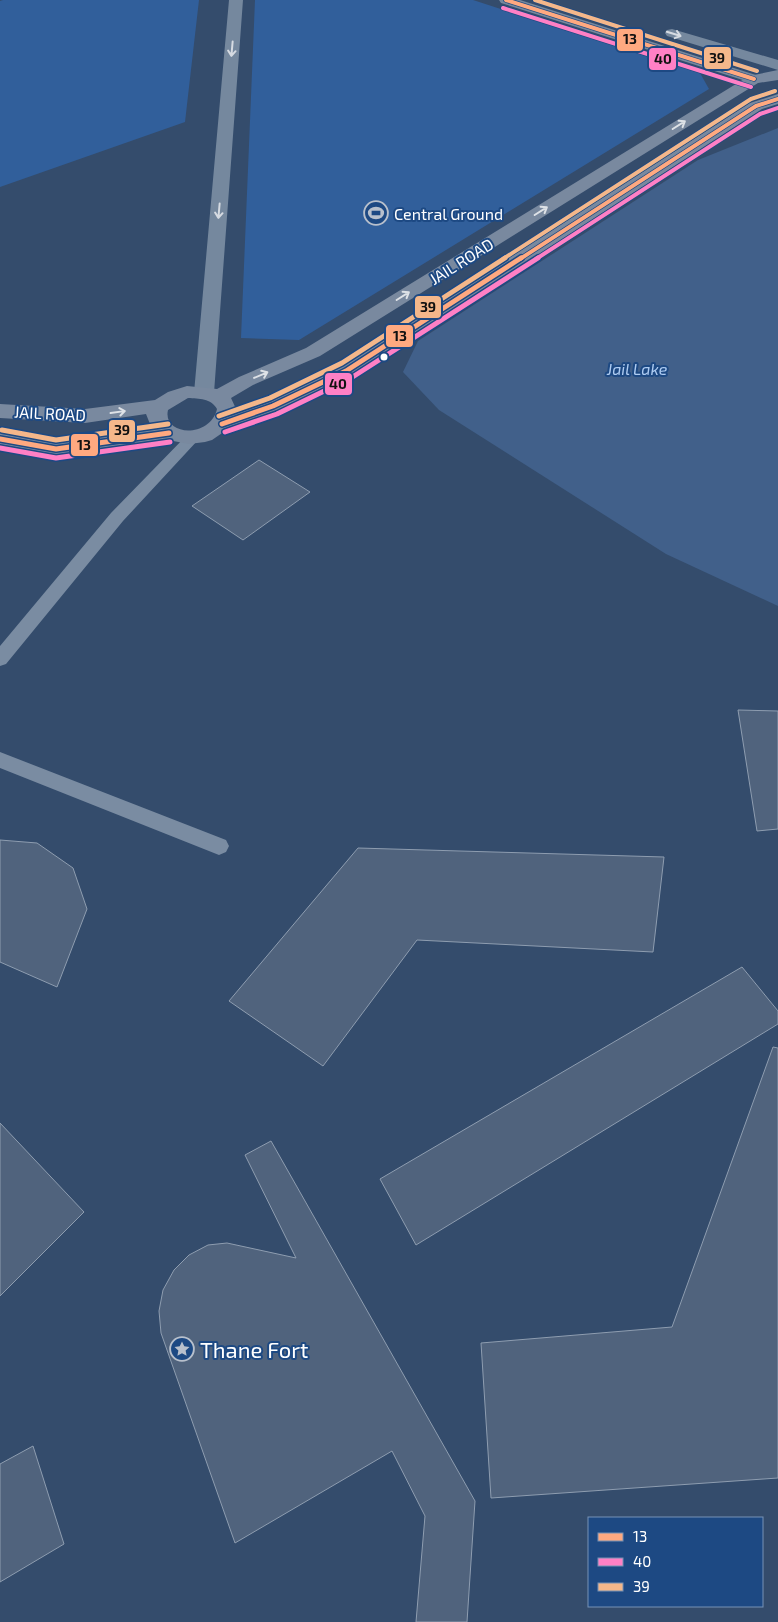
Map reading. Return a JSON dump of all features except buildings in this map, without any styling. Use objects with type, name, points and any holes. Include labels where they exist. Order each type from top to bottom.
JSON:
[{"type":"main road","points":[[211,395],[236,0]]},
{"type":"main road","points":[[506,0],[778,88]]},
{"type":"main road","points":[[561,0],[778,65]]},
{"type":"main road","name":"JAIL ROAD","points":[[211,395],[313,352],[754,79],[778,75]]},
{"type":"main road","points":[[0,439],[56,449],[170,433],[193,437],[206,434],[222,424],[272,406],[346,371],[756,106],[778,98]]},
{"type":"main road","points":[[170,433],[161,428],[157,421],[156,413],[160,406],[176,395],[187,392],[211,395],[224,402],[228,409],[228,416],[222,424]]},
{"type":"main road","name":"JAIL ROAD","points":[[0,411],[85,416],[160,406]]},
{"type":"lane","points":[[0,659],[117,517],[193,437]]},
{"type":"lane","points":[[0,760],[219,846]]},
{"type":"shaded area","points":[[199,0],[185,122],[0,187],[0,1]]},
{"type":"shaded area","name":"Central Ground","points":[[255,0],[473,0],[700,73],[709,89],[299,340],[241,338]]},
{"type":"water","name":"Jail Lake","points":[[778,128],[778,606],[666,554],[439,410],[403,372],[418,341],[698,160]]},
{"type":"transit line","name":"13","points":[[506,0],[754,79]]},
{"type":"transit line","name":"39","points":[[535,0],[757,71]]},
{"type":"transit line","name":"40","points":[[503,8],[751,87]]},
{"type":"transit line","name":"39","points":[[219,416],[270,398],[342,363],[751,99],[775,91]]},
{"type":"transit line","name":"13","points":[[222,424],[273,406],[346,371],[756,106],[778,99]]},
{"type":"transit line","name":"40","points":[[225,432],[277,414],[351,378],[760,114],[778,108]]},
{"type":"transit line","name":"39","points":[[2,430],[56,440],[168,424]]},
{"type":"transit line","name":"13","points":[[0,439],[56,449],[169,433]]},
{"type":"transit line","name":"40","points":[[0,448],[56,458],[170,442]]},
{"type":"place","name":"Central Ground","points":[[376,213]]},
{"type":"place","name":"Thane Fort","points":[[182,1349]]}]
